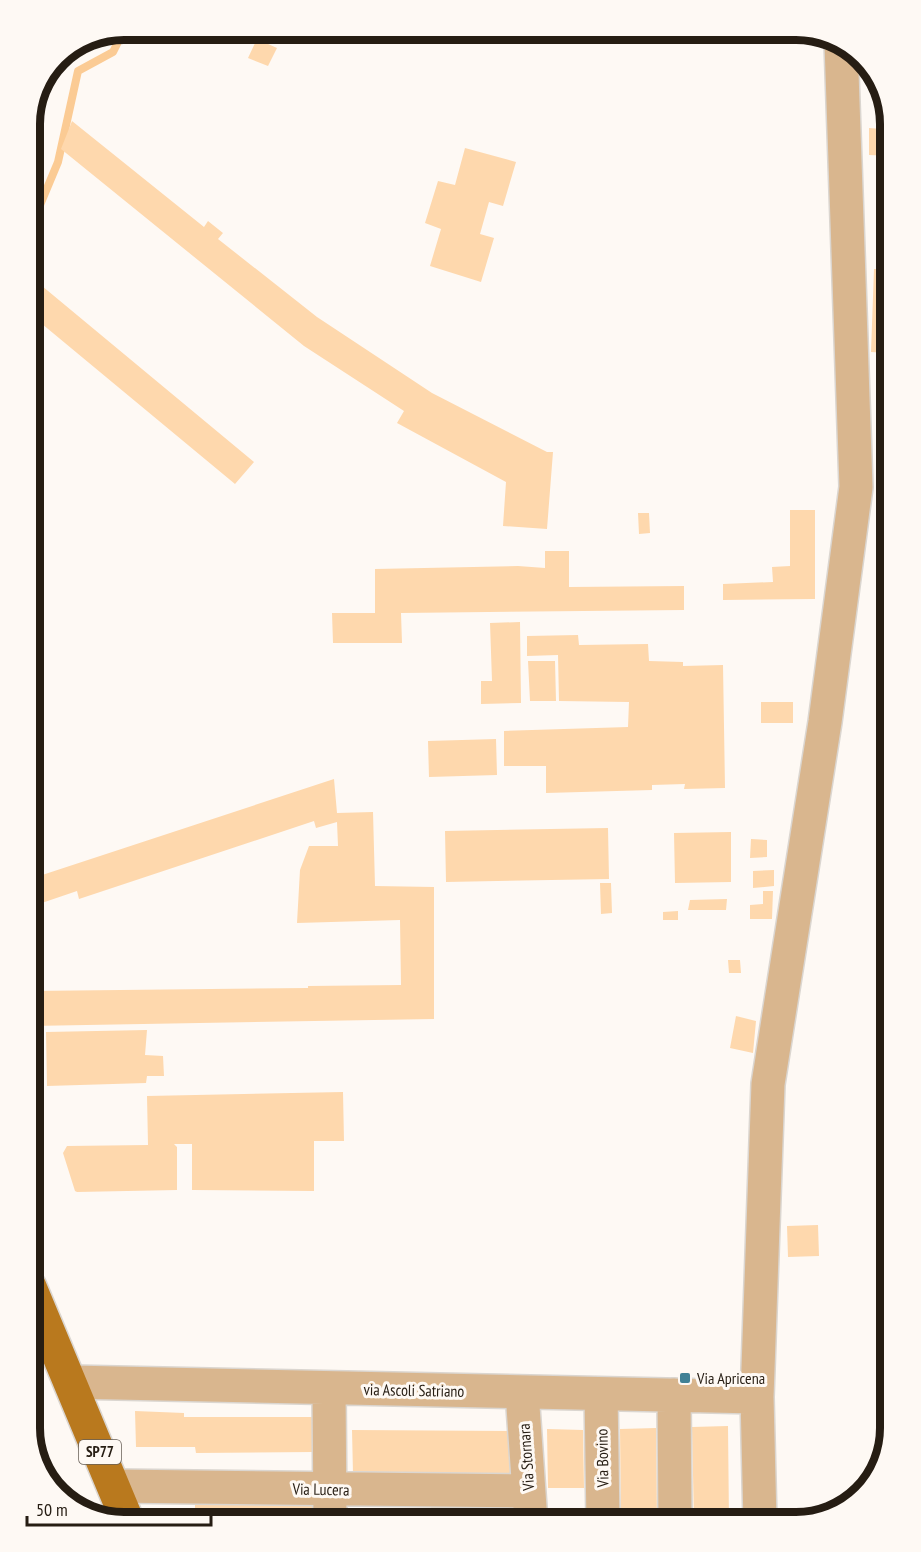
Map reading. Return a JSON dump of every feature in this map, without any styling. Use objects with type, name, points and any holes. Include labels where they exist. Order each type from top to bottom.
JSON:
[{"type":"main road","name":"SP77","points":[[40,1310],[124,1511]]},
{"type":"street","points":[[760,1512],[757,1397],[768,1084],[825,723],[856,487],[841,54]]},
{"type":"street","name":"via Ascoli Satriano","points":[[71,1382],[757,1397]]},
{"type":"street","points":[[329,1388],[330,1511]]},
{"type":"street","name":"Via Stornara","points":[[522,1392],[530,1506]]},
{"type":"street","name":"Via Bovino","points":[[601,1394],[603,1512]]},
{"type":"street","points":[[674,1395],[675,1512]]},
{"type":"street","name":"Via Lucera","points":[[114,1486],[329,1489],[530,1506]]},
{"type":"building","points":[[256,40],[277,48],[268,66],[248,58]]},
{"type":"building","points":[[72,121],[204,227],[208,221],[223,233],[218,239],[317,317],[432,393],[547,452],[553,452],[547,529],[503,526],[506,482],[397,423],[404,411],[304,346],[61,149]]},
{"type":"building","points":[[869,128],[880,129],[880,156],[869,155]]},
{"type":"building","points":[[465,148],[516,162],[503,206],[489,202],[480,234],[494,238],[481,282],[430,266],[441,229],[425,223],[438,181],[455,185]]},
{"type":"building","points":[[874,269],[880,269],[880,352],[871,352]]},
{"type":"building","points":[[41,285],[254,462],[235,484],[41,323]]},
{"type":"building","points":[[790,510],[815,510],[815,599],[723,600],[723,584],[773,582],[772,567],[790,566]]},
{"type":"building","points":[[638,513],[649,513],[650,533],[639,534]]},
{"type":"building","points":[[545,551],[569,551],[569,587],[684,586],[684,610],[401,613],[402,643],[333,643],[332,613],[375,613],[375,569],[518,566],[545,568]]},
{"type":"building","points":[[520,622],[521,703],[481,704],[481,681],[492,681],[490,623]]},
{"type":"building","points":[[578,635],[579,645],[648,644],[649,661],[683,662],[683,666],[723,665],[725,788],[684,789],[685,784],[652,785],[652,790],[546,793],[546,766],[504,766],[504,731],[628,727],[629,702],[559,701],[558,655],[527,656],[527,636]]},
{"type":"building","points":[[528,661],[555,661],[556,701],[530,701]]},
{"type":"building","points":[[761,702],[793,702],[793,723],[761,723]]},
{"type":"building","points":[[496,739],[497,775],[429,777],[428,741]]},
{"type":"building","points":[[334,779],[337,813],[373,812],[375,886],[434,887],[434,1019],[40,1026],[40,991],[401,985],[400,920],[297,923],[300,870],[309,846],[338,846],[337,822],[316,828],[314,821],[79,899],[77,891],[40,903],[40,876]]},
{"type":"building","points":[[608,828],[609,879],[446,882],[445,831]]},
{"type":"building","points":[[731,832],[731,882],[675,883],[674,833]]},
{"type":"building","points":[[751,839],[767,840],[767,857],[750,858]]},
{"type":"building","points":[[774,870],[774,886],[753,888],[753,871]]},
{"type":"building","points":[[600,883],[611,883],[612,913],[601,914]]},
{"type":"building","points":[[763,891],[773,891],[772,919],[750,919],[750,905],[763,904]]},
{"type":"building","points":[[727,899],[726,910],[688,910],[690,900]]},
{"type":"building","points":[[678,911],[678,920],[663,920],[663,912]]},
{"type":"building","points":[[728,960],[740,960],[741,973],[729,973]]},
{"type":"building","points":[[736,1016],[756,1021],[753,1053],[730,1048]]},
{"type":"building","points":[[147,1030],[145,1055],[163,1056],[164,1076],[147,1076],[146,1083],[47,1086],[46,1032]]},
{"type":"building","points":[[343,1092],[344,1141],[314,1141],[314,1191],[192,1190],[192,1144],[174,1144],[177,1147],[177,1190],[77,1192],[63,1153],[67,1146],[148,1145],[147,1096]]},
{"type":"building","points":[[818,1225],[819,1256],[788,1257],[787,1226]]},
{"type":"building","points":[[135,1411],[184,1413],[184,1417],[312,1417],[313,1452],[196,1453],[195,1447],[136,1447]]},
{"type":"building","points":[[728,1426],[729,1512],[694,1512],[692,1427]]},
{"type":"building","points":[[656,1428],[657,1512],[621,1512],[620,1429]]},
{"type":"building","points":[[547,1429],[583,1430],[584,1488],[548,1488]]},
{"type":"building","points":[[352,1430],[509,1431],[510,1473],[353,1474]]},
{"type":"building","points":[[47,1453],[55,1473],[45,1454]]},
{"type":"building","points":[[195,1502],[314,1502],[314,1511],[195,1511]]},
{"type":"building","points":[[431,1506],[509,1506],[509,1512],[431,1511]]},
{"type":"waterway","points":[[41,203],[58,162],[78,71],[113,52],[119,41]]},
{"type":"place","name":"Via Apricena","points":[[685,1378]]}]
